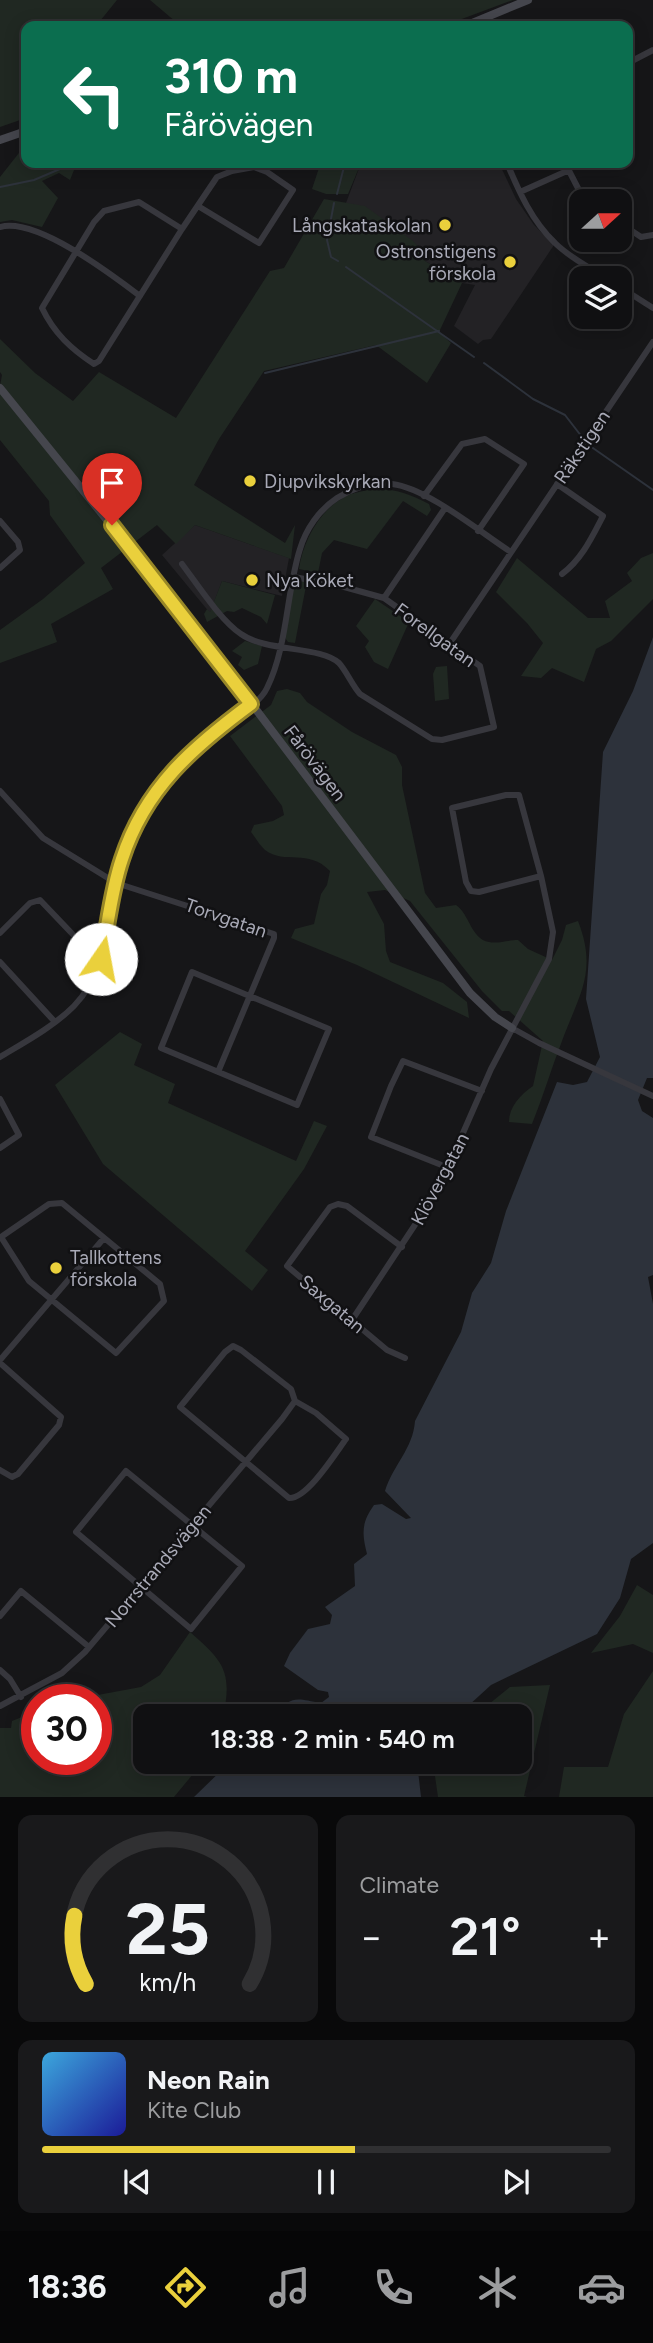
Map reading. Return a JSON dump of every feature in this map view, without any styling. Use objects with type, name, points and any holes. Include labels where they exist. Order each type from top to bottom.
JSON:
[{"type":"street","points":[[477,21],[528,0]]},
{"type":"street","points":[[633,60],[653,50]]},
{"type":"street","points":[[0,140],[21,133]]},
{"type":"street","points":[[182,229],[139,202],[104,211],[94,222],[42,308],[50,326],[72,349],[94,364],[99,361],[217,177],[248,168]]},
{"type":"street","points":[[198,206],[259,243],[293,190],[257,168]]},
{"type":"street","points":[[509,168],[540,226],[557,245],[588,266]]},
{"type":"street","points":[[566,168],[578,189]]},
{"type":"street","points":[[520,192],[567,171]]},
{"type":"street","points":[[0,227],[22,226],[45,234],[140,296]]},
{"type":"street","points":[[632,231],[641,237],[653,235]]},
{"type":"street","points":[[632,295],[653,308]]},
{"type":"street","name":"Räkstigen","points":[[450,643],[653,342]]},
{"type":"street","name":"Fårövägen","points":[[0,388],[129,545],[470,993],[495,1017],[512,1028],[650,1094]]},
{"type":"street","points":[[424,496],[461,444],[485,439],[524,464],[478,531]]},
{"type":"street","points":[[0,1057],[75,1006],[91,982],[101,959],[121,861],[134,826],[157,789],[178,763],[266,691],[279,648],[300,547],[314,520],[329,503],[347,492],[371,485],[392,484],[424,496],[445,508],[511,552]]},
{"type":"street","points":[[557,484],[603,516],[589,543],[571,567],[562,574]]},
{"type":"street","points":[[384,598],[445,508]]},
{"type":"street","points":[[0,521],[18,542],[20,550],[0,568]]},
{"type":"street","points":[[182,564],[240,634],[279,648]]},
{"type":"street","name":"Forellgatan","points":[[279,648],[330,658],[339,664],[351,685],[360,694],[432,739],[442,740],[494,727],[480,666],[450,643],[384,598],[294,577]]},
{"type":"street","points":[[0,791],[43,838],[116,883]]},
{"type":"street","name":"Klövergatan","points":[[352,1320],[438,1189],[512,1028],[549,959],[553,932],[541,876],[519,795],[506,795],[452,808],[466,882],[471,891],[479,892],[541,876]]},
{"type":"street","name":"Torvgatan","points":[[116,883],[274,934],[218,1072]]},
{"type":"street","points":[[0,933],[30,903],[40,900],[81,943],[101,959]]},
{"type":"street","points":[[0,962],[55,1022]]},
{"type":"street","points":[[192,972],[329,1029],[297,1105],[218,1072],[161,1048],[192,972]]},
{"type":"street","points":[[449,1168],[371,1137],[391,1086],[403,1061],[482,1091]]},
{"type":"street","points":[[0,1099],[19,1135],[0,1148]]},
{"type":"street","points":[[62,1203],[160,1284],[164,1301],[116,1353],[51,1300],[29,1281],[1,1237],[49,1204],[62,1203]]},
{"type":"street","name":"Saxgatan","points":[[402,1247],[347,1206],[338,1204],[330,1207],[287,1266],[387,1350],[405,1358]]},
{"type":"street","points":[[0,1470],[12,1477],[18,1474],[59,1425],[61,1417],[0,1362],[104,1238]]},
{"type":"street","points":[[233,1346],[291,1389],[295,1401],[316,1413],[346,1439],[306,1491],[296,1499],[289,1498],[246,1461],[180,1407],[225,1352],[233,1346]]},
{"type":"street","name":"Norrstrandsvägen","points":[[43,1684],[62,1673],[89,1647],[295,1401]]},
{"type":"street","points":[[126,1471],[242,1566],[191,1629],[141,1588],[76,1532],[126,1471]]},
{"type":"street","points":[[0,1616],[21,1591],[89,1647]]},
{"type":"street","points":[[0,1670],[10,1679],[21,1697]]},
{"type":"street","name":"Norrstrandsvägen","points":[[0,1706],[21,1697]]},
{"type":"shaded area","points":[[0,0],[117,0],[100,21],[21,21],[21,120],[0,127]]},
{"type":"shaded area","points":[[150,0],[513,0],[456,21],[175,21]]},
{"type":"shaded area","points":[[21,150],[21,168],[75,168],[70,180],[59,173],[42,181],[58,198],[42,227],[12,220],[0,222],[0,177]]},
{"type":"shaded area","points":[[319,168],[359,168],[348,194],[326,194],[312,189]]},
{"type":"shaded area","name":"Långskataskolan","points":[[359,168],[501,168],[516,199],[534,225],[554,245],[491,339],[478,344],[454,326],[475,285],[462,283],[425,261],[421,250],[346,203]]},
{"type":"shaded area","points":[[324,199],[365,206],[413,241],[421,250],[425,261],[462,283],[439,332],[451,343],[427,383],[376,345],[264,371],[219,439],[194,485],[285,543],[295,525],[291,559],[195,525],[176,544],[157,525],[101,568],[113,589],[51,624],[57,642],[0,663],[0,630],[43,599],[85,563],[50,515],[49,501],[0,440],[0,339],[35,373],[73,401],[99,372],[176,418],[270,271],[284,268]]},
{"type":"shaded area","points":[[372,489],[408,495],[429,504],[431,510],[427,516],[403,501],[367,549],[334,540],[322,553],[318,573],[299,569],[310,535],[331,506],[351,494]]},
{"type":"shaded area","points":[[195,525],[289,558],[282,596],[222,581],[210,613],[162,555]]},
{"type":"shaded area","points":[[653,553],[653,599],[611,641],[596,649],[584,682],[552,668],[541,678],[521,676],[543,643],[496,592],[517,558],[588,618],[610,618],[605,601],[632,581],[627,573],[641,558]]},
{"type":"shaded area","points":[[222,581],[275,595],[267,624],[261,617],[242,608],[234,612],[227,611],[207,622],[204,614],[207,609],[210,612]]},
{"type":"shaded area","points":[[295,581],[307,581],[295,643],[288,642],[283,635]]},
{"type":"shaded area","points":[[375,599],[409,622],[388,669],[374,662],[365,647],[369,641],[356,626]]},
{"type":"shaded area","points":[[653,637],[653,1078],[647,1078],[638,1100],[642,1111],[653,1118],[653,1275],[648,1277],[653,1304],[653,1543],[631,1559],[620,1598],[597,1634],[491,1685],[470,1704],[286,1704],[295,1700],[321,1703],[329,1697],[328,1692],[318,1690],[284,1666],[308,1629],[330,1624],[332,1615],[325,1607],[355,1586],[354,1564],[367,1554],[364,1529],[374,1505],[382,1504],[406,1519],[411,1518],[385,1491],[411,1440],[415,1421],[461,1332],[472,1293],[491,1263],[506,1211],[557,1082],[573,1085],[587,1082],[600,1057],[586,999],[603,752],[633,691]]},
{"type":"shaded area","points":[[245,641],[262,646],[258,664],[244,670],[238,665],[242,657],[232,651]]},
{"type":"shaded area","points":[[447,666],[449,699],[435,701],[433,674],[436,667]]},
{"type":"shaded area","points":[[287,689],[300,693],[307,702],[352,732],[396,755],[402,767],[402,785],[425,893],[436,908],[456,905],[474,932],[483,940],[496,943],[518,940],[528,949],[552,960],[566,925],[578,921],[586,955],[584,983],[532,1124],[509,1122],[509,1117],[516,1102],[533,1086],[543,1041],[509,1011],[502,1011],[482,991],[410,901],[385,890],[367,892],[384,924],[386,951],[390,962],[443,983],[467,1002],[469,1018],[357,965],[291,938],[295,929],[314,924],[330,871],[313,860],[273,854],[259,844],[251,832],[254,825],[273,821],[284,815],[282,806],[230,736],[271,705],[277,691]]},
{"type":"shaded area","points":[[120,1032],[142,1044],[134,1065],[175,1084],[168,1103],[296,1161],[314,1121],[327,1126],[304,1169],[245,1251],[268,1270],[252,1291],[103,1164],[55,1085]]},
{"type":"shaded area","points":[[637,1585],[653,1595],[653,1653],[633,1644],[591,1653],[620,1616]]},
{"type":"shaded area","points":[[190,1632],[218,1660],[226,1678],[225,1704],[133,1704],[133,1774],[193,1774],[174,1797],[0,1797],[0,1728],[11,1728],[12,1721],[21,1717],[21,1775],[112,1775],[112,1692],[141,1687],[160,1675]]},
{"type":"shaded area","points":[[653,1671],[653,1797],[559,1797],[564,1767],[608,1767],[624,1714]]},
{"type":"shaded area","points":[[550,1685],[532,1762],[532,1704],[489,1704],[510,1687]]},
{"type":"shaded area","points":[[218,1774],[418,1774],[421,1797],[194,1797]]},
{"type":"shaded area","points":[[435,1774],[529,1774],[524,1796],[527,1797],[438,1797]]},
{"type":"waterway","points":[[0,187],[34,180],[62,168]]},
{"type":"waterway","points":[[337,194],[344,168]]},
{"type":"waterway","points":[[334,203],[327,240],[331,257],[338,261]]},
{"type":"waterway","points":[[346,267],[474,357]]},
{"type":"waterway","points":[[265,373],[439,331]]},
{"type":"waterway","points":[[484,363],[533,399],[565,415],[582,437]]},
{"type":"waterway","points":[[590,446],[653,490]]},
{"type":"place","name":"Långskataskolan","points":[[445,225]]},
{"type":"place","name":"Ostronstigens förskola","points":[[510,262]]},
{"type":"place","name":"Djupvikskyrkan","points":[[250,481]]},
{"type":"place","name":"Nya Köket","points":[[252,580]]},
{"type":"place","name":"Tallkottens förskola","points":[[56,1268]]},
{"type":"route","points":[[101,959],[121,861],[134,826],[157,789],[178,763],[251,704],[112,525]]}]
